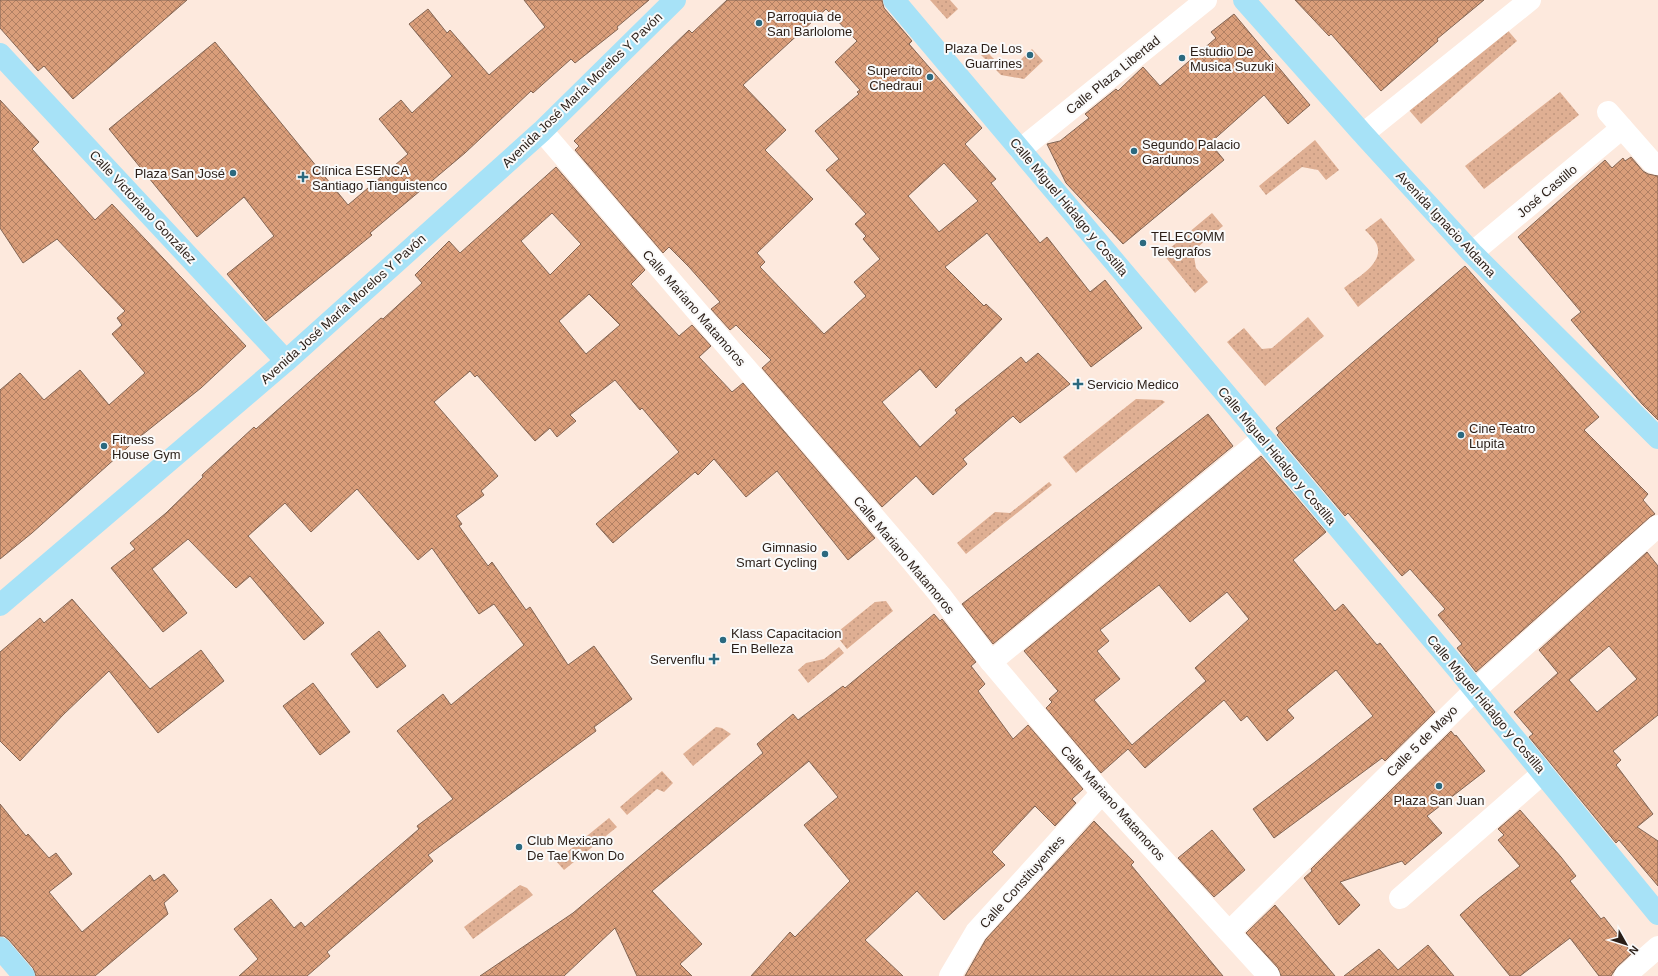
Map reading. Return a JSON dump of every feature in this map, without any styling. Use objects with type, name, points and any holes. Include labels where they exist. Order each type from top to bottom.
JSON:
[{"type":"main road","name":"Avenida José María Morelos Y Pavón","points":[[0,605],[286,361],[542,131],[675,0]]},
{"type":"main road","name":"Calle Miguel Hidalgo y Costilla","points":[[894,0],[1262,439],[1475,690],[1658,914]]},
{"type":"main road","name":"Avenida Ignacio Aldama","points":[[1244,0],[1363,134],[1472,253],[1658,438]]},
{"type":"main road","name":"Calle Victoriano González","points":[[0,54],[286,361]]},
{"type":"main road","points":[[0,948],[24,976]]},
{"type":"street","name":"Calle Plaza Libertad","points":[[1020,150],[1206,0]]},
{"type":"street","points":[[1363,134],[1530,0]]},
{"type":"street","points":[[1608,112],[1655,163]]},
{"type":"street","name":"José Castillo","points":[[1472,253],[1622,128]]},
{"type":"street","name":"Calle Mariano Matamoros","points":[[542,131],[911,560],[991,662],[1102,793],[1269,976]]},
{"type":"street","points":[[991,662],[1262,439]]},
{"type":"street","name":"Calle 5 de Mayo","points":[[1229,932],[1475,690],[1658,526]]},
{"type":"street","points":[[1400,898],[1543,773]]},
{"type":"street","name":"Calle Constituyentes","points":[[950,976],[976,932],[1102,793]]},
{"type":"street","points":[[1625,976],[1658,947]]},
{"type":"shaded area","points":[[930,0],[950,0],[958,9],[947,19]]},
{"type":"shaded area","points":[[1504,26],[1517,41],[1421,124],[1408,109]]},
{"type":"shaded area","points":[[1032,49],[1043,61],[1024,79],[1001,75],[981,55],[985,50],[999,64],[1016,64]]},
{"type":"shaded area","points":[[1560,92],[1579,115],[1484,189],[1465,166]]},
{"type":"shaded area","points":[[1315,140],[1339,170],[1326,180],[1318,170],[1302,167],[1266,195],[1259,186]]},
{"type":"shaded area","points":[[1212,213],[1223,226],[1193,251],[1196,268],[1208,282],[1195,293],[1163,254]]},
{"type":"shaded area","points":[[1381,218],[1415,260],[1358,307],[1344,288],[1362,275],[1373,264],[1378,252],[1377,245],[1365,230]]},
{"type":"shaded area","points":[[1308,317],[1324,336],[1265,386],[1227,342],[1244,328],[1262,349],[1272,348]]},
{"type":"shaded area","points":[[1136,399],[1162,400],[1165,402],[1076,473],[1063,457]]},
{"type":"shaded area","points":[[1049,482],[1052,485],[966,554],[957,543],[995,512],[1010,513]]},
{"type":"shaded area","points":[[886,601],[893,611],[847,649],[835,634],[875,602]]},
{"type":"shaded area","points":[[839,647],[844,653],[808,683],[798,670],[806,663],[824,659]]},
{"type":"shaded area","points":[[716,727],[722,728],[731,734],[693,766],[683,754]]},
{"type":"shaded area","points":[[662,771],[673,783],[664,792],[657,789],[627,815],[620,807]]},
{"type":"shaded area","points":[[609,818],[617,827],[564,870],[556,861]]},
{"type":"shaded area","points":[[520,885],[527,888],[533,895],[473,939],[464,927]]},
{"type":"building","points":[[0,0],[187,0],[73,99],[44,66],[38,71],[0,28]]},
{"type":"building","points":[[524,0],[649,0],[617,27],[618,29],[575,63],[571,59],[533,93],[531,91],[465,153],[370,233],[372,235],[266,321],[227,274],[274,236],[244,197],[197,237],[109,129],[215,42],[348,205],[408,154],[379,119],[401,100],[412,113],[452,76],[409,24],[428,9],[447,33],[450,30],[489,75],[545,27]]},
{"type":"building","points":[[727,0],[882,0],[884,8],[912,41],[909,44],[982,128],[965,144],[996,179],[991,183],[1040,243],[1047,237],[1090,292],[1105,280],[1142,328],[1091,367],[987,233],[945,267],[984,306],[986,304],[1002,319],[936,388],[920,369],[882,402],[920,447],[957,413],[955,410],[1021,357],[1026,363],[1038,353],[1070,384],[1020,423],[1013,416],[963,459],[967,464],[933,495],[916,476],[882,507],[762,368],[771,360],[736,325],[730,330],[711,309],[720,302],[669,247],[663,253],[575,150],[579,146],[574,141],[689,30],[692,33]],"holes":[[[826,9],[857,41],[835,62],[860,90],[857,92],[859,94],[815,131],[839,159],[826,170],[866,214],[855,224],[866,236],[863,239],[880,259],[854,282],[866,296],[824,334],[760,267],[765,262],[757,253],[813,199],[765,150],[786,130],[743,85]],[[944,163],[978,201],[939,232],[908,196]]]},
{"type":"building","points":[[1295,0],[1484,0],[1437,39],[1438,41],[1381,91],[1331,34],[1329,36]]},
{"type":"building","name":"Segundo Palacio Gardunos","points":[[1234,14],[1310,105],[1288,124],[1264,95],[1210,143],[1224,160],[1123,244],[1066,183],[1047,144],[1060,141],[1089,118],[1085,114],[1116,89],[1118,91],[1143,67],[1160,86],[1216,38],[1211,32]]},
{"type":"building","points":[[0,100],[39,142],[32,149],[95,220],[112,204],[246,346],[201,388],[137,439],[32,533],[0,559],[0,390],[20,373],[44,400],[80,370],[109,405],[145,373],[112,334],[122,325],[117,318],[125,311],[57,239],[23,263],[0,228]]},
{"type":"building","points":[[1631,157],[1643,171],[1648,174],[1658,176],[1658,420],[1642,404],[1571,320],[1581,312],[1518,237],[1605,160],[1612,168],[1623,158],[1625,161]]},
{"type":"building","points":[[556,167],[645,270],[631,284],[679,336],[692,325],[711,346],[699,357],[732,392],[743,383],[875,538],[848,560],[777,471],[746,497],[714,459],[698,475],[695,472],[613,543],[596,524],[679,452],[642,408],[640,410],[615,380],[570,415],[576,421],[557,437],[550,428],[535,441],[477,375],[475,377],[470,371],[434,402],[498,476],[481,491],[484,495],[456,516],[462,524],[459,526],[488,566],[492,562],[526,610],[530,607],[568,665],[594,646],[632,699],[594,727],[596,731],[428,855],[433,861],[327,952],[330,956],[307,976],[239,976],[258,959],[234,929],[271,899],[294,928],[301,922],[305,927],[419,829],[417,826],[453,799],[397,731],[443,694],[451,705],[524,645],[494,604],[479,614],[432,548],[418,560],[357,489],[311,532],[285,503],[248,536],[324,623],[304,640],[250,576],[236,588],[188,539],[152,569],[187,613],[163,632],[111,568],[135,549],[130,543],[166,513],[203,477],[202,475],[254,427],[256,429],[381,318],[383,319],[422,283],[415,275],[449,241],[460,253]],"holes":[[[552,213],[581,244],[550,275],[521,241]],[[589,294],[620,325],[586,354],[559,321]]]},
{"type":"building","points":[[1465,266],[1599,417],[1584,430],[1648,494],[1643,500],[1655,514],[1476,672],[1457,648],[1462,644],[1438,615],[1445,609],[1410,569],[1402,576],[1348,513],[1345,516],[1277,435],[1279,433],[1276,428]]},
{"type":"building","points":[[1208,414],[1233,446],[993,644],[962,604]]},
{"type":"building","points":[[1261,456],[1326,532],[1293,560],[1335,611],[1343,604],[1377,645],[1380,643],[1435,712],[1385,761],[1382,758],[1274,838],[1253,809],[1373,716],[1336,670],[1287,710],[1294,718],[1267,741],[1247,716],[1241,721],[1224,700],[1145,768],[1128,749],[1101,773],[1046,708],[1052,702],[1049,699],[1058,691],[1024,651]],"holes":[[[1159,585],[1190,622],[1227,592],[1249,619],[1195,668],[1206,681],[1132,745],[1094,700],[1120,679],[1097,651],[1109,641],[1100,630]]]},
{"type":"building","points":[[1647,552],[1658,566],[1658,715],[1613,751],[1621,760],[1616,765],[1653,814],[1637,827],[1658,841],[1658,886],[1619,840],[1616,843],[1529,737],[1533,734],[1514,712],[1558,673],[1539,650]],"holes":[[[1609,646],[1637,679],[1597,712],[1569,680]]]},
{"type":"building","points":[[72,599],[150,689],[201,650],[224,681],[158,733],[109,671],[63,715],[20,761],[0,741],[0,652],[40,618],[44,623]]},
{"type":"building","points":[[934,614],[940,621],[942,619],[976,662],[971,666],[985,684],[978,691],[1013,739],[1028,725],[1083,789],[1072,799],[1076,803],[1055,826],[1035,806],[992,852],[1005,865],[944,920],[917,891],[865,940],[903,976],[751,976],[790,932],[795,937],[850,881],[804,825],[838,797],[809,761],[652,891],[702,944],[680,964],[692,976],[637,976],[615,928],[564,976],[480,976],[573,913],[763,753],[757,744],[793,714],[798,720],[843,686],[845,688]]},
{"type":"building","points":[[379,631],[406,666],[377,688],[351,654]]},
{"type":"building","points":[[313,683],[350,732],[320,755],[283,706]]},
{"type":"building","points":[[1451,731],[1455,736],[1456,735],[1485,771],[1427,816],[1442,833],[1405,865],[1402,861],[1340,882],[1360,905],[1339,925],[1304,878],[1312,871],[1311,869]]},
{"type":"building","points":[[0,804],[26,836],[28,834],[49,858],[56,853],[72,874],[49,892],[82,932],[150,875],[154,881],[164,874],[178,891],[164,903],[168,914],[95,976],[36,976],[33,968],[9,940],[4,936],[0,936]]},
{"type":"building","points":[[1520,810],[1576,876],[1570,881],[1601,919],[1604,917],[1632,953],[1617,967],[1611,976],[1599,976],[1570,938],[1520,976],[1510,976],[1460,915],[1520,866],[1498,840],[1504,835],[1498,829]]},
{"type":"building","points":[[1094,821],[1134,862],[1131,865],[1223,976],[965,976],[986,939]]},
{"type":"building","points":[[1212,830],[1245,870],[1214,897],[1178,858]]},
{"type":"building","points":[[1275,905],[1335,976],[1281,976],[1278,968],[1246,933]]},
{"type":"building","points":[[1428,945],[1454,976],[1344,976],[1379,949],[1398,970]]},
{"type":"place","name":"Parroquia de San Barlolome","points":[[759,23]]},
{"type":"place","name":"Plaza De Los Guarrines","points":[[1030,55]]},
{"type":"place","name":"Estudio De Musica Suzuki","points":[[1182,58]]},
{"type":"place","name":"Supercito Chedraui","points":[[930,77]]},
{"type":"place","name":"Segundo Palacio Gardunos","points":[[1134,151]]},
{"type":"place","name":"Plaza San José","points":[[233,173]]},
{"type":"place","name":"Clínica ESENCA Santiago Tianguistenco","points":[[303,177]]},
{"type":"place","name":"TELECOMM Telegrafos","points":[[1143,243]]},
{"type":"place","name":"Servicio Medico","points":[[1078,384]]},
{"type":"place","name":"Cine Teatro Lupita","points":[[1461,435]]},
{"type":"place","name":"Fitness House Gym","points":[[104,446]]},
{"type":"place","name":"Gimnasio Smart Cycling","points":[[825,554]]},
{"type":"place","name":"Klass Capacitacion En Belleza","points":[[723,640]]},
{"type":"place","name":"Servenflu","points":[[714,659]]},
{"type":"place","name":"Plaza San Juan","points":[[1439,786]]},
{"type":"place","name":"Club Mexicano De Tae Kwon Do","points":[[519,847]]}]
